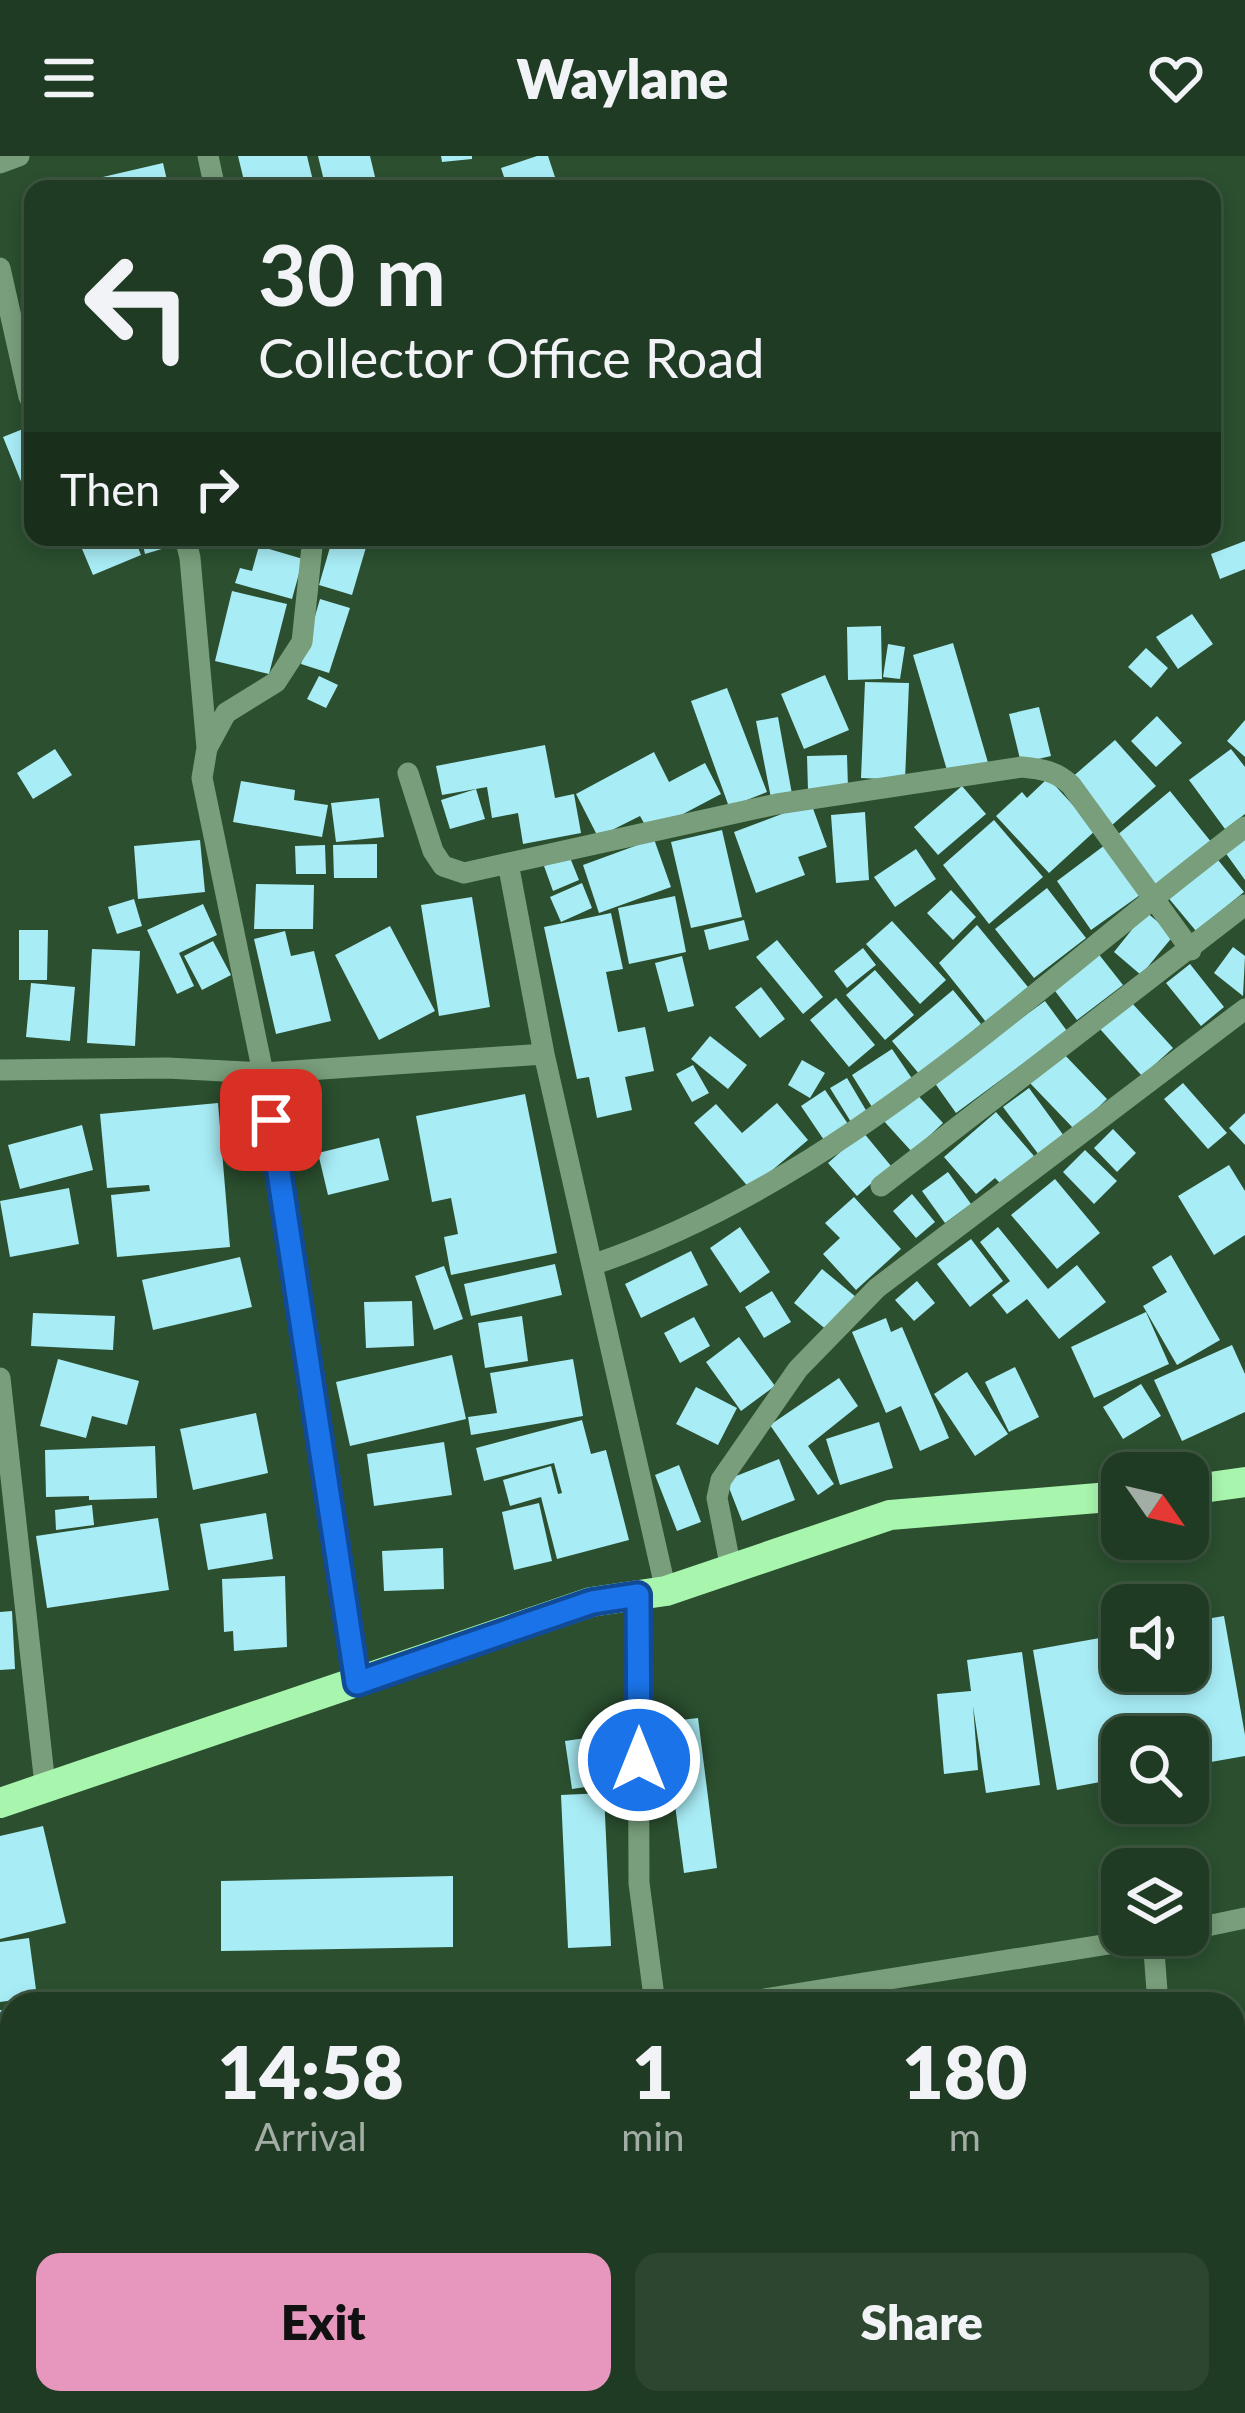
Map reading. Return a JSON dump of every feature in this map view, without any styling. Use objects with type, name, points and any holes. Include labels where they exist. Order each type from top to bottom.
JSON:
[{"type":"main road","points":[[1209,1484],[1238,1476]]},
{"type":"main road","points":[[0,1803],[592,1602],[652,1593],[890,1515],[1101,1498]]},
{"type":"street","points":[[0,164],[19,156]]},
{"type":"street","points":[[0,268],[24,375]]},
{"type":"street","points":[[187,546],[207,748],[202,778],[263,1073],[357,1683]]},
{"type":"street","points":[[207,748],[226,713],[276,682],[302,641],[312,546]]},
{"type":"street","points":[[408,773],[433,850],[443,866],[464,873],[777,804],[1022,767],[1059,774],[1191,950]]},
{"type":"street","points":[[592,1265],[636,1250],[756,1194],[956,1060],[1151,898],[1245,827]]},
{"type":"street","points":[[508,863],[544,1054],[592,1265],[652,1593],[640,1883],[654,1992]]},
{"type":"street","points":[[881,1186],[1245,905]]},
{"type":"street","points":[[731,1569],[717,1498],[721,1480],[798,1369],[877,1288],[1245,1009]]},
{"type":"street","points":[[0,1070],[167,1068],[263,1073],[544,1054]]},
{"type":"street","points":[[0,1378],[45,1785]]},
{"type":"street","points":[[1209,1926],[1245,1918]]},
{"type":"street","points":[[809,1992],[1101,1945]]},
{"type":"street","points":[[1159,1956],[1159,1992]]},
{"type":"building","points":[[238,156],[307,156],[313,180],[244,180]]},
{"type":"building","points":[[318,156],[370,156],[376,180],[324,180]]},
{"type":"building","points":[[441,156],[472,156],[472,159],[442,162]]},
{"type":"building","points":[[548,156],[556,180],[505,180],[501,168]]},
{"type":"building","points":[[163,163],[167,180],[90,180]]},
{"type":"building","points":[[24,429],[24,489],[3,437]]},
{"type":"building","points":[[1245,541],[1245,569],[1220,579],[1211,554]]},
{"type":"building","points":[[81,546],[138,546],[141,555],[93,575]]},
{"type":"building","points":[[143,546],[172,546],[145,554]]},
{"type":"building","points":[[259,546],[303,559],[292,599],[235,583],[240,568],[252,571]]},
{"type":"building","points":[[330,546],[366,546],[352,595],[319,585]]},
{"type":"building","points":[[232,591],[287,604],[269,674],[215,661]]},
{"type":"building","points":[[320,599],[350,608],[329,673],[301,664]]},
{"type":"building","points":[[1192,614],[1213,644],[1178,669],[1156,637]]},
{"type":"building","points":[[881,626],[882,679],[848,680],[847,627]]},
{"type":"building","points":[[953,643],[989,766],[949,777],[913,655]]},
{"type":"building","points":[[888,644],[905,647],[900,679],[883,677]]},
{"type":"building","points":[[1146,648],[1168,668],[1151,688],[1128,667]]},
{"type":"building","points":[[825,675],[849,730],[804,749],[781,694]]},
{"type":"building","points":[[319,676],[338,685],[326,708],[307,699]]},
{"type":"building","points":[[865,682],[909,683],[905,780],[861,778]]},
{"type":"building","points":[[727,688],[767,792],[729,807],[691,701]]},
{"type":"building","points":[[1039,707],[1051,756],[1021,763],[1009,714]]},
{"type":"building","points":[[1157,716],[1182,743],[1156,767],[1131,741]]},
{"type":"building","points":[[778,717],[792,794],[771,798],[756,721]]},
{"type":"building","points":[[1245,720],[1245,757],[1227,741]]},
{"type":"building","points":[[1115,740],[1156,786],[1111,826],[1070,779]]},
{"type":"building","points":[[545,745],[555,798],[574,794],[581,833],[523,844],[518,813],[492,818],[487,787],[442,795],[436,766]]},
{"type":"building","points":[[55,749],[72,775],[33,799],[17,773]]},
{"type":"building","points":[[1231,749],[1245,767],[1245,814],[1225,829],[1189,780]]},
{"type":"building","points":[[654,752],[669,782],[705,763],[721,794],[649,832],[640,816],[598,837],[576,794]]},
{"type":"building","points":[[847,755],[848,788],[808,790],[807,756]]},
{"type":"building","points":[[1048,778],[1096,830],[1049,873],[996,816],[1022,792],[1027,798]]},
{"type":"building","points":[[241,781],[295,790],[294,800],[328,805],[322,837],[233,822]]},
{"type":"building","points":[[962,786],[986,814],[938,855],[914,827]]},
{"type":"building","points":[[476,789],[485,819],[450,829],[441,800]]},
{"type":"building","points":[[1170,791],[1212,843],[1158,888],[1116,836]]},
{"type":"building","points":[[379,798],[384,837],[336,842],[331,803]]},
{"type":"building","points":[[811,803],[827,847],[798,857],[805,875],[756,893],[734,832]]},
{"type":"building","points":[[865,812],[869,880],[836,883],[831,815]]},
{"type":"building","points":[[994,820],[1043,877],[989,924],[943,865]]},
{"type":"building","points":[[722,830],[742,917],[691,928],[671,842]]},
{"type":"building","points":[[1245,831],[1245,880],[1222,848]]},
{"type":"building","points":[[654,839],[671,887],[599,913],[583,865]]},
{"type":"building","points":[[200,840],[205,892],[138,899],[134,846]]},
{"type":"building","points":[[377,844],[377,878],[334,878],[333,845]]},
{"type":"building","points":[[325,845],[326,874],[296,874],[295,846]]},
{"type":"building","points":[[1105,845],[1140,895],[1091,930],[1057,881]]},
{"type":"building","points":[[916,849],[936,879],[895,907],[874,877]]},
{"type":"building","points":[[569,855],[579,880],[553,891],[544,866]]},
{"type":"building","points":[[1214,855],[1244,892],[1196,931],[1166,895]]},
{"type":"building","points":[[582,883],[592,908],[561,922],[550,897]]},
{"type":"building","points":[[256,884],[314,885],[313,929],[254,929]]},
{"type":"building","points":[[1047,888],[1086,938],[1034,978],[995,929]]},
{"type":"building","points":[[951,890],[976,917],[953,940],[927,913]]},
{"type":"building","points":[[675,896],[686,952],[629,964],[618,908]]},
{"type":"building","points":[[472,897],[490,1007],[439,1016],[421,905]]},
{"type":"building","points":[[134,899],[142,926],[117,934],[108,907]]},
{"type":"building","points":[[203,904],[217,935],[179,953],[194,986],[177,994],[147,930]]},
{"type":"building","points":[[1146,912],[1174,935],[1141,975],[1114,952]]},
{"type":"building","points":[[611,913],[623,969],[606,972],[618,1032],[645,1027],[654,1071],[625,1077],[632,1110],[597,1118],[589,1077],[577,1079],[544,927]]},
{"type":"building","points":[[744,920],[749,940],[709,950],[704,930]]},
{"type":"building","points":[[892,921],[946,980],[920,1004],[866,944]]},
{"type":"building","points":[[977,925],[1028,987],[986,1022],[939,963]]},
{"type":"building","points":[[390,926],[435,1011],[379,1040],[335,955]]},
{"type":"building","points":[[19,930],[48,930],[47,980],[19,980]]},
{"type":"building","points":[[285,931],[291,956],[314,951],[331,1021],[276,1034],[254,939]]},
{"type":"building","points":[[777,940],[823,997],[803,1014],[756,957]]},
{"type":"building","points":[[213,941],[231,975],[202,990],[184,956]]},
{"type":"building","points":[[1233,947],[1245,956],[1243,996],[1214,973]]},
{"type":"building","points":[[863,948],[876,965],[847,988],[834,971]]},
{"type":"building","points":[[92,949],[140,951],[135,1046],[87,1043]]},
{"type":"building","points":[[1097,952],[1123,985],[1077,1020],[1052,987]]},
{"type":"building","points":[[682,956],[694,1006],[668,1012],[655,963]]},
{"type":"building","points":[[1190,964],[1224,1007],[1201,1026],[1166,983]]},
{"type":"building","points":[[875,970],[914,1015],[885,1040],[846,995]]},
{"type":"building","points":[[31,983],[75,987],[70,1041],[26,1037]]},
{"type":"building","points":[[761,987],[785,1019],[760,1038],[735,1007]]},
{"type":"building","points":[[953,990],[981,1024],[920,1075],[892,1041]]},
{"type":"building","points":[[836,998],[875,1045],[849,1067],[810,1020]]},
{"type":"building","points":[[1045,1001],[1067,1031],[956,1113],[934,1082]]},
{"type":"building","points":[[1131,1002],[1173,1048],[1142,1076],[1100,1029]]},
{"type":"building","points":[[710,1036],[747,1065],[728,1089],[691,1059]]},
{"type":"building","points":[[892,1049],[913,1080],[872,1107],[852,1075]]},
{"type":"building","points":[[1060,1050],[1107,1099],[1075,1130],[1028,1081]]},
{"type":"building","points":[[802,1060],[825,1073],[810,1098],[788,1085]]},
{"type":"building","points":[[693,1065],[709,1093],[692,1102],[676,1074]]},
{"type":"building","points":[[847,1078],[867,1112],[851,1122],[830,1088]]},
{"type":"building","points":[[1183,1083],[1227,1133],[1208,1149],[1164,1099]]},
{"type":"building","points":[[1029,1088],[1064,1136],[1039,1155],[1003,1107]]},
{"type":"building","points":[[825,1090],[848,1124],[824,1140],[801,1106]]},
{"type":"building","points":[[914,1091],[943,1123],[912,1152],[883,1120]]},
{"type":"building","points":[[525,1094],[557,1253],[451,1275],[444,1237],[458,1234],[451,1198],[432,1202],[416,1116]]},
{"type":"building","points":[[218,1103],[230,1247],[117,1257],[111,1195],[150,1191],[149,1185],[107,1188],[100,1114]]},
{"type":"building","points":[[777,1103],[808,1140],[750,1189],[694,1123],[716,1104],[742,1133]]},
{"type":"building","points":[[996,1112],[1034,1156],[1001,1184],[995,1178],[976,1194],[944,1157]]},
{"type":"building","points":[[1245,1113],[1245,1145],[1229,1128]]},
{"type":"building","points":[[82,1125],[93,1170],[20,1189],[8,1145]]},
{"type":"building","points":[[1113,1129],[1136,1153],[1117,1172],[1094,1148]]},
{"type":"building","points":[[863,1132],[891,1166],[857,1196],[828,1163]]},
{"type":"building","points":[[379,1138],[389,1180],[328,1195],[318,1153]]},
{"type":"building","points":[[1085,1150],[1117,1181],[1094,1204],[1063,1172]]},
{"type":"building","points":[[1229,1165],[1245,1191],[1245,1235],[1214,1255],[1178,1196]]},
{"type":"building","points":[[948,1172],[971,1204],[945,1223],[922,1191]]},
{"type":"building","points":[[1055,1179],[1100,1233],[1057,1269],[1011,1215]]},
{"type":"building","points":[[69,1188],[79,1244],[10,1257],[0,1201]]},
{"type":"building","points":[[912,1194],[935,1222],[916,1238],[893,1211]]},
{"type":"building","points":[[854,1197],[901,1249],[856,1290],[823,1254],[840,1238],[825,1223]]},
{"type":"building","points":[[740,1227],[770,1272],[740,1293],[710,1248]]},
{"type":"building","points":[[998,1227],[1048,1289],[1077,1265],[1106,1302],[1059,1339],[1027,1299],[1007,1314],[992,1295],[1010,1281],[980,1242]]},
{"type":"building","points":[[971,1239],[1003,1281],[970,1307],[937,1264]]},
{"type":"building","points":[[691,1251],[708,1285],[641,1318],[625,1284]]},
{"type":"building","points":[[1171,1255],[1220,1340],[1177,1365],[1143,1306],[1167,1292],[1152,1267]]},
{"type":"building","points":[[240,1257],[252,1307],[153,1330],[142,1280]]},
{"type":"building","points":[[555,1264],[562,1295],[471,1316],[464,1284]]},
{"type":"building","points":[[444,1266],[463,1319],[434,1330],[415,1276]]},
{"type":"building","points":[[822,1269],[856,1297],[828,1331],[794,1303]]},
{"type":"building","points":[[917,1281],[935,1303],[914,1321],[895,1300]]},
{"type":"building","points":[[772,1291],[791,1322],[764,1338],[745,1307]]},
{"type":"building","points":[[412,1301],[414,1346],[366,1348],[364,1302]]},
{"type":"building","points":[[1146,1312],[1169,1364],[1094,1398],[1071,1347]]},
{"type":"building","points":[[33,1313],[115,1316],[113,1350],[31,1346]]},
{"type":"building","points":[[522,1316],[528,1361],[485,1368],[478,1323]]},
{"type":"building","points":[[694,1317],[710,1346],[680,1363],[664,1333]]},
{"type":"building","points":[[886,1318],[891,1332],[902,1327],[949,1438],[920,1451],[901,1406],[886,1413],[852,1332]]},
{"type":"building","points":[[739,1337],[775,1386],[741,1411],[706,1362]]},
{"type":"building","points":[[1232,1345],[1245,1374],[1245,1412],[1182,1441],[1154,1380]]},
{"type":"building","points":[[452,1355],[466,1419],[350,1446],[336,1382]]},
{"type":"building","points":[[58,1359],[139,1381],[127,1425],[92,1416],[86,1438],[40,1426]]},
{"type":"building","points":[[573,1359],[583,1416],[471,1435],[468,1417],[497,1413],[490,1373]]},
{"type":"building","points":[[1015,1367],[1039,1417],[1009,1432],[985,1382]]},
{"type":"building","points":[[967,1372],[1008,1434],[975,1456],[934,1394]]},
{"type":"building","points":[[839,1378],[858,1406],[808,1446],[834,1484],[818,1495],[770,1425]]},
{"type":"building","points":[[1141,1384],[1161,1416],[1123,1439],[1103,1407]]},
{"type":"building","points":[[696,1387],[737,1408],[718,1445],[676,1424]]},
{"type":"building","points":[[256,1413],[268,1473],[193,1490],[180,1429]]},
{"type":"building","points":[[582,1420],[591,1454],[606,1450],[629,1540],[557,1559],[541,1497],[510,1506],[503,1480],[551,1466],[558,1494],[562,1493],[554,1463],[484,1481],[476,1448]]},
{"type":"building","points":[[879,1422],[893,1468],[840,1485],[826,1439]]},
{"type":"building","points":[[444,1442],[452,1495],[374,1506],[367,1454]]},
{"type":"building","points":[[155,1446],[157,1498],[46,1497],[45,1450]]},
{"type":"building","points":[[779,1459],[795,1500],[742,1521],[726,1480]]},
{"type":"building","points":[[679,1465],[701,1522],[677,1531],[655,1475]]},
{"type":"building","points":[[539,1503],[552,1561],[514,1570],[502,1512]]},
{"type":"building","points":[[92,1505],[94,1525],[56,1530],[55,1510]]},
{"type":"building","points":[[266,1513],[273,1559],[208,1570],[200,1524]]},
{"type":"building","points":[[158,1518],[169,1590],[47,1608],[36,1536]]},
{"type":"building","points":[[443,1548],[444,1589],[384,1591],[382,1551]]},
{"type":"building","points":[[285,1576],[287,1647],[234,1651],[233,1631],[224,1632],[222,1579]]},
{"type":"building","points":[[12,1611],[15,1669],[0,1670],[0,1612]]},
{"type":"building","points":[[1224,1616],[1245,1756],[1209,1762],[1209,1716],[1101,1716],[1101,1782],[1057,1790],[1033,1650],[1101,1638],[1101,1692],[1209,1692],[1209,1618]]},
{"type":"building","points":[[1022,1652],[1040,1785],[986,1793],[973,1706],[978,1770],[944,1774],[937,1694],[971,1691],[967,1660]]},
{"type":"building","points":[[698,1718],[717,1868],[684,1873],[664,1722]]},
{"type":"building","points":[[620,1733],[626,1781],[572,1789],[565,1741]]},
{"type":"building","points":[[604,1793],[611,1946],[568,1948],[561,1795]]},
{"type":"building","points":[[43,1826],[66,1923],[0,1939],[0,1836]]},
{"type":"building","points":[[453,1876],[453,1947],[221,1951],[221,1881]]},
{"type":"building","points":[[29,1938],[36,1992],[0,1992],[0,1942]]},
{"type":"route","points":[[271,1120],[357,1683],[592,1602],[638,1595],[639,1760]]}]
